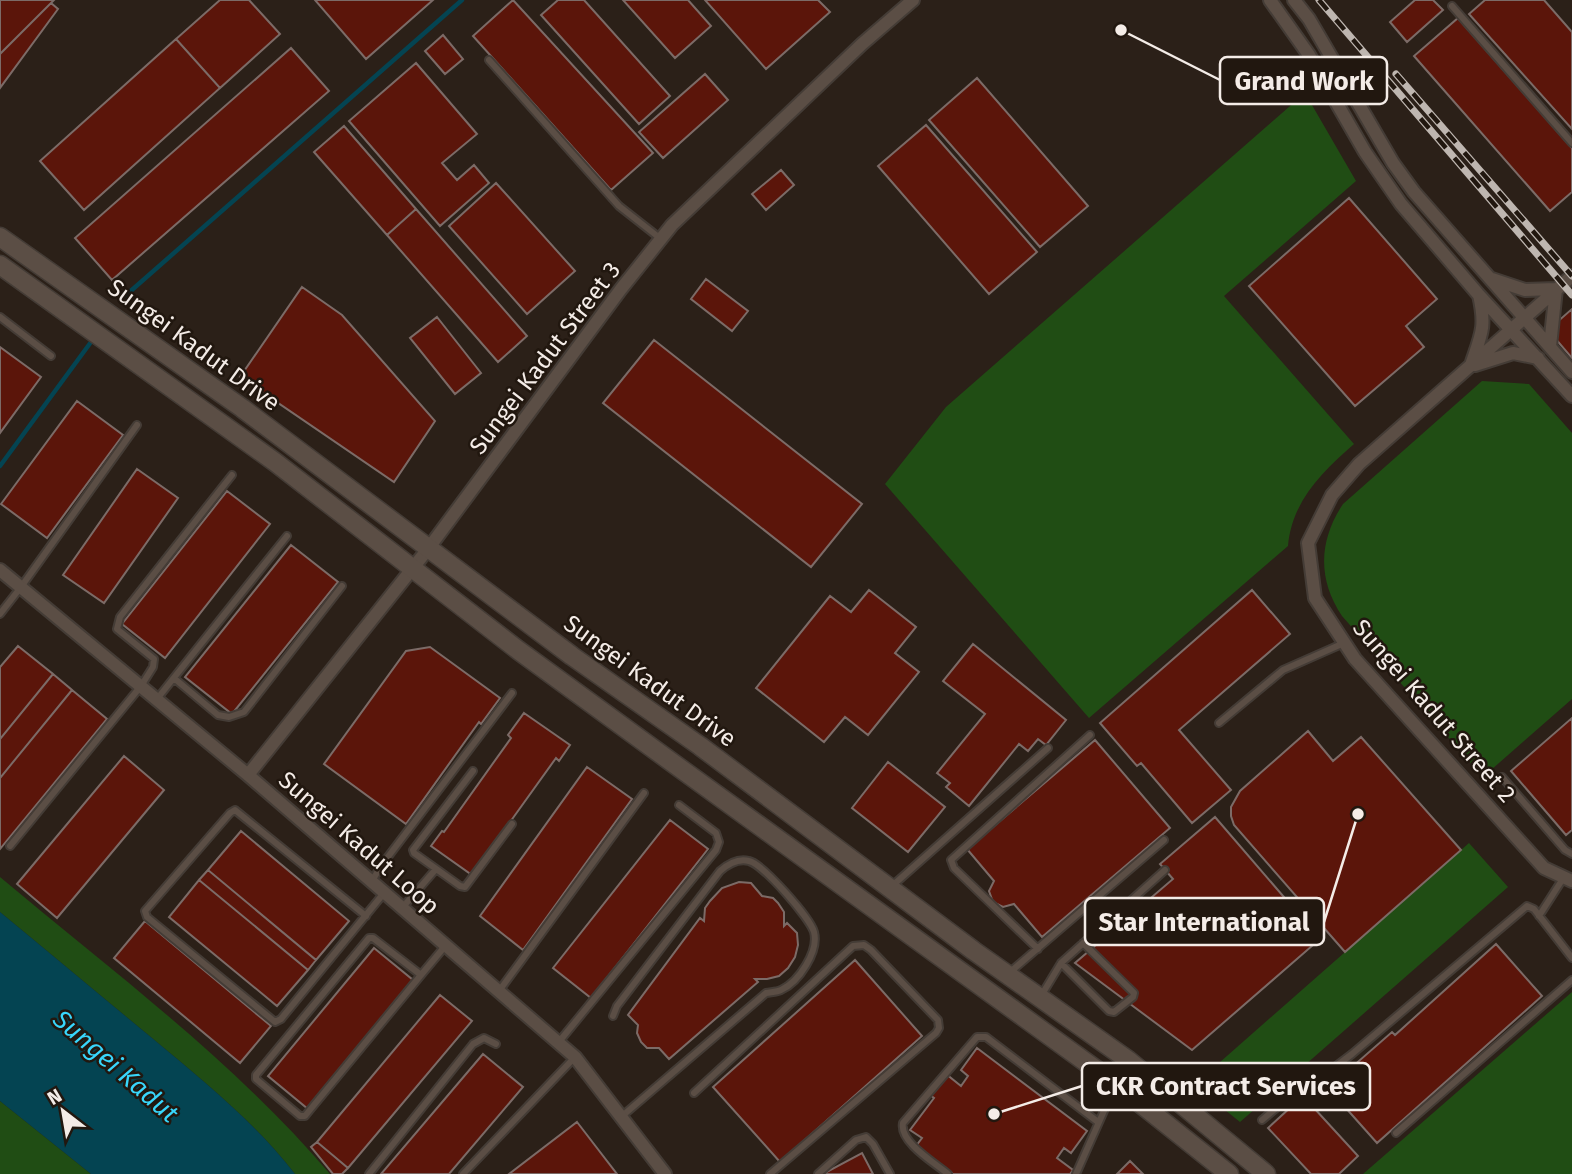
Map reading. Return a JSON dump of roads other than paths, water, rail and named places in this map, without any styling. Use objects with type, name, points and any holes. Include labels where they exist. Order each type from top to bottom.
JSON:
[{"type":"main road","name":"Sungei Kadut Drive","points":[[0,237],[242,408],[428,550],[1128,1060],[1266,1174]]},
{"type":"main road","name":"Sungei Kadut Drive","points":[[0,265],[275,462],[518,650],[1116,1084],[1229,1174]]},
{"type":"street","name":"Sungei Kadut Street 3","points":[[248,775],[428,550],[621,289],[672,225],[913,0]]},
{"type":"street","points":[[1270,0],[1309,55],[1365,152],[1401,205],[1572,396]]},
{"type":"street","points":[[1294,0],[1309,19],[1393,163],[1414,192],[1572,372]]},
{"type":"street","name":"Sungei Kadut Street 2","points":[[1568,879],[1544,868],[1363,668],[1315,598],[1308,543],[1332,495],[1359,464],[1572,276]]},
{"type":"street","points":[[1492,279],[1525,290],[1556,289],[1550,346]]},
{"type":"street","points":[[1471,366],[1484,319],[1478,294]]},
{"type":"street","points":[[1471,366],[1513,353],[1539,358]]},
{"type":"street","name":"Sungei Kadut Loop","points":[[0,570],[248,775],[575,1057],[665,1174]]},
{"type":"lane","points":[[1452,6],[1572,143]]},
{"type":"lane","points":[[489,60],[620,206],[661,239]]},
{"type":"lane","points":[[0,317],[51,356]]},
{"type":"lane","points":[[0,614],[136,425]]},
{"type":"lane","points":[[10,846],[141,686],[153,667],[154,659],[117,629],[120,617],[232,475]]},
{"type":"lane","points":[[157,699],[286,536]]},
{"type":"lane","points":[[175,679],[218,715],[229,717],[244,712],[342,586]]},
{"type":"lane","points":[[1219,723],[1283,670],[1344,643]]},
{"type":"lane","points":[[372,881],[512,693]]},
{"type":"lane","points":[[1038,949],[954,868],[951,860],[1090,735]]},
{"type":"lane","points":[[890,887],[1048,748]]},
{"type":"lane","points":[[473,771],[414,850],[415,855],[465,887],[512,824]]},
{"type":"lane","points":[[1502,777],[1565,850],[1572,854]]},
{"type":"lane","points":[[499,991],[644,793]]},
{"type":"lane","points":[[558,1044],[716,850],[719,842],[716,833],[679,805]]},
{"type":"lane","points":[[366,916],[235,810],[229,813],[145,911],[147,917],[275,1022],[281,1019],[366,916],[384,892]]},
{"type":"lane","points":[[1008,975],[1164,840]]},
{"type":"lane","points":[[613,1016],[617,1006],[720,871],[734,861],[748,860],[760,865],[807,919],[814,933],[811,956],[795,979],[783,989],[766,993],[621,1117]]},
{"type":"lane","points":[[402,908],[436,869]]},
{"type":"lane","points":[[1040,998],[1061,963],[1165,870]]},
{"type":"lane","points":[[1539,916],[1568,879]]},
{"type":"lane","points":[[1262,1120],[1305,1084],[1327,1073],[1352,1054],[1527,906],[1531,906],[1572,958]]},
{"type":"lane","points":[[421,975],[373,938],[369,938],[256,1079],[300,1116],[305,1116],[446,946]]},
{"type":"lane","points":[[1061,963],[1109,1011],[1114,1012],[1133,997],[1134,993],[1083,943]]},
{"type":"lane","points":[[694,1093],[853,946],[864,945],[871,950],[929,1010],[940,1024],[936,1033],[770,1174]]},
{"type":"lane","points":[[1396,1133],[1572,980]]},
{"type":"lane","points":[[948,1174],[909,1142],[902,1129],[903,1123],[977,1038],[986,1037],[1098,1122]]},
{"type":"lane","points":[[369,1174],[473,1044],[484,1038],[496,1044]]},
{"type":"lane","points":[[463,1174],[575,1057]]},
{"type":"lane","points":[[1076,1174],[1116,1084]]},
{"type":"lane","points":[[818,1174],[856,1140],[866,1138],[873,1144],[890,1174]]},
{"type":"water","name":"Sungei Kadut","points":[[0,912],[227,1102],[263,1137],[295,1174],[91,1174],[0,1101]]},
{"type":"waterway","points":[[125,296],[462,0]]},
{"type":"waterway","points":[[0,466],[91,342]]},
{"type":"railway","points":[[1319,0],[1572,295]]},
{"type":"railway","points":[[1396,74],[1572,276]]},
{"type":"place","name":"Grand Work","points":[[1121,30]]},
{"type":"place","name":"Star International","points":[[1358,814]]},
{"type":"place","name":"CKR Contract Services","points":[[994,1114]]}]
